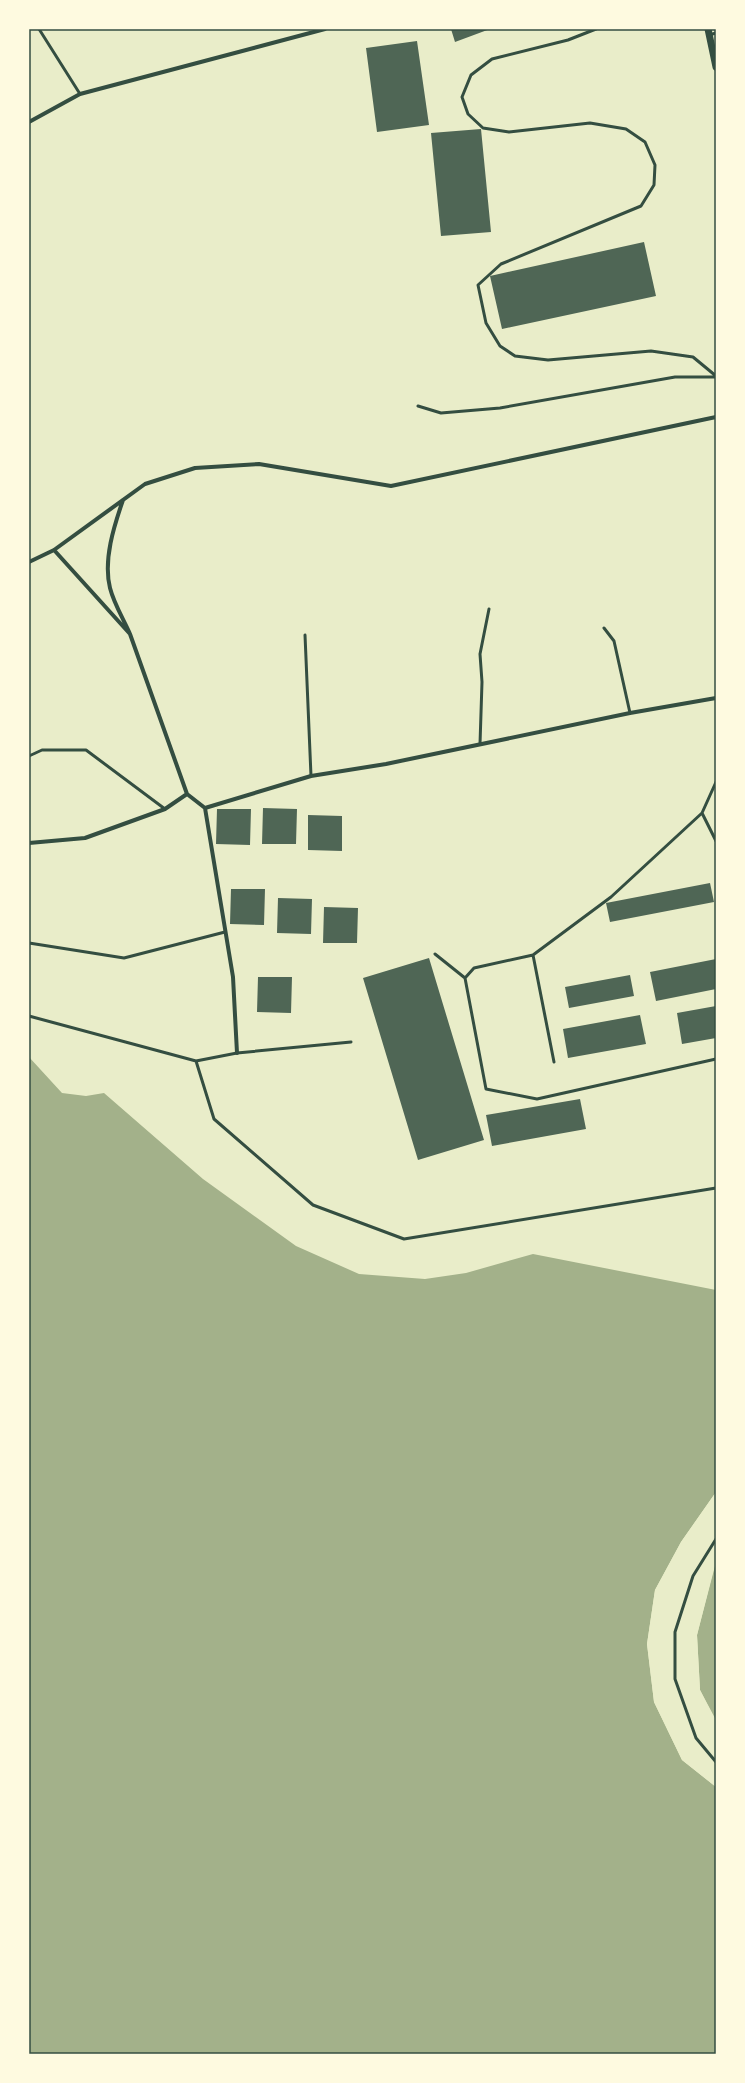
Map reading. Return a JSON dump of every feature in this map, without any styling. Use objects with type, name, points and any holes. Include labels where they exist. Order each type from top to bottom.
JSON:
[{"type":"street","points":[[29,122],[80,94],[325,29]]},
{"type":"street","points":[[711,32],[716,67]]},
{"type":"street","points":[[29,562],[54,550],[145,484],[195,468],[259,464],[391,486],[716,417]]},
{"type":"street","points":[[124,499],[112,536],[109,564],[110,588],[130,634],[188,794],[205,808],[233,977],[237,1053]]},
{"type":"street","points":[[54,550],[130,634]]},
{"type":"street","points":[[205,808],[311,776],[386,764],[630,713],[716,698]]},
{"type":"street","points":[[29,843],[85,838],[165,809],[188,794]]},
{"type":"lane","points":[[39,29],[80,94]]},
{"type":"lane","points":[[596,29],[568,40],[492,59],[471,75],[462,97],[468,114],[483,128],[509,132],[590,123],[626,129],[645,142],[655,165],[654,185],[641,206],[501,264],[478,284],[486,323],[500,346],[515,356],[548,360],[651,351],[693,357],[716,377]]},
{"type":"lane","points":[[418,406],[442,413],[500,408],[675,377],[716,377]]},
{"type":"lane","points":[[480,744],[482,682],[480,654],[489,609]]},
{"type":"lane","points":[[604,628],[614,641],[630,713]]},
{"type":"lane","points":[[305,635],[311,776]]},
{"type":"lane","points":[[29,756],[42,750],[86,750],[165,809]]},
{"type":"lane","points":[[465,978],[474,968],[533,955],[611,897],[702,813],[716,782]]},
{"type":"lane","points":[[702,813],[716,841]]},
{"type":"lane","points":[[29,943],[124,958],[225,932]]},
{"type":"lane","points":[[435,954],[465,978],[486,1089],[537,1099],[716,1059]]},
{"type":"lane","points":[[533,955],[554,1062]]},
{"type":"lane","points":[[29,1016],[196,1061],[237,1053],[351,1042]]},
{"type":"lane","points":[[196,1061],[214,1119],[313,1205],[404,1239],[716,1188]]},
{"type":"lane","points":[[716,1539],[693,1576],[675,1632],[676,1679],[696,1738],[716,1762]]},
{"type":"shaded area","points":[[29,1057],[62,1093],[86,1096],[104,1093],[203,1179],[296,1246],[359,1274],[425,1279],[466,1273],[533,1254],[716,1290],[716,1492],[681,1542],[655,1590],[647,1644],[654,1702],[682,1760],[716,1787],[716,2054],[29,2054]]},
{"type":"shaded area","points":[[716,1562],[716,1720],[700,1690],[697,1635]]},
{"type":"pier","points":[[716,1492],[716,1495],[682,1543],[657,1591],[649,1644],[656,1701],[683,1758],[716,1785],[716,1787],[682,1760],[654,1702],[647,1644],[655,1590],[681,1542]]},
{"type":"pier","points":[[716,1560],[697,1635],[700,1690],[716,1722],[698,1690],[695,1635],[713,1563]]},
{"type":"building","points":[[451,29],[490,29],[455,42]]},
{"type":"building","points":[[417,41],[429,125],[377,132],[366,48]]},
{"type":"building","points":[[481,129],[491,232],[441,236],[431,133]]},
{"type":"building","points":[[644,242],[656,296],[502,329],[490,276]]},
{"type":"building","points":[[263,808],[297,809],[296,844],[262,844]]},
{"type":"building","points":[[217,809],[251,809],[250,845],[216,844]]},
{"type":"building","points":[[308,815],[342,816],[342,851],[308,850]]},
{"type":"building","points":[[710,883],[714,902],[610,922],[606,903]]},
{"type":"building","points":[[231,889],[265,889],[264,925],[230,924]]},
{"type":"building","points":[[278,898],[312,899],[311,934],[277,933]]},
{"type":"building","points":[[324,907],[358,908],[357,943],[323,943]]},
{"type":"building","points":[[429,958],[484,1140],[418,1160],[363,978]]},
{"type":"building","points":[[716,959],[716,989],[656,1001],[650,972]]},
{"type":"building","points":[[630,975],[634,996],[569,1008],[565,987]]},
{"type":"building","points":[[258,977],[292,977],[291,1013],[257,1012]]},
{"type":"building","points":[[716,1006],[716,1038],[682,1044],[677,1013]]},
{"type":"building","points":[[640,1015],[646,1044],[568,1058],[563,1029]]},
{"type":"building","points":[[580,1099],[586,1129],[492,1146],[486,1115]]}]
